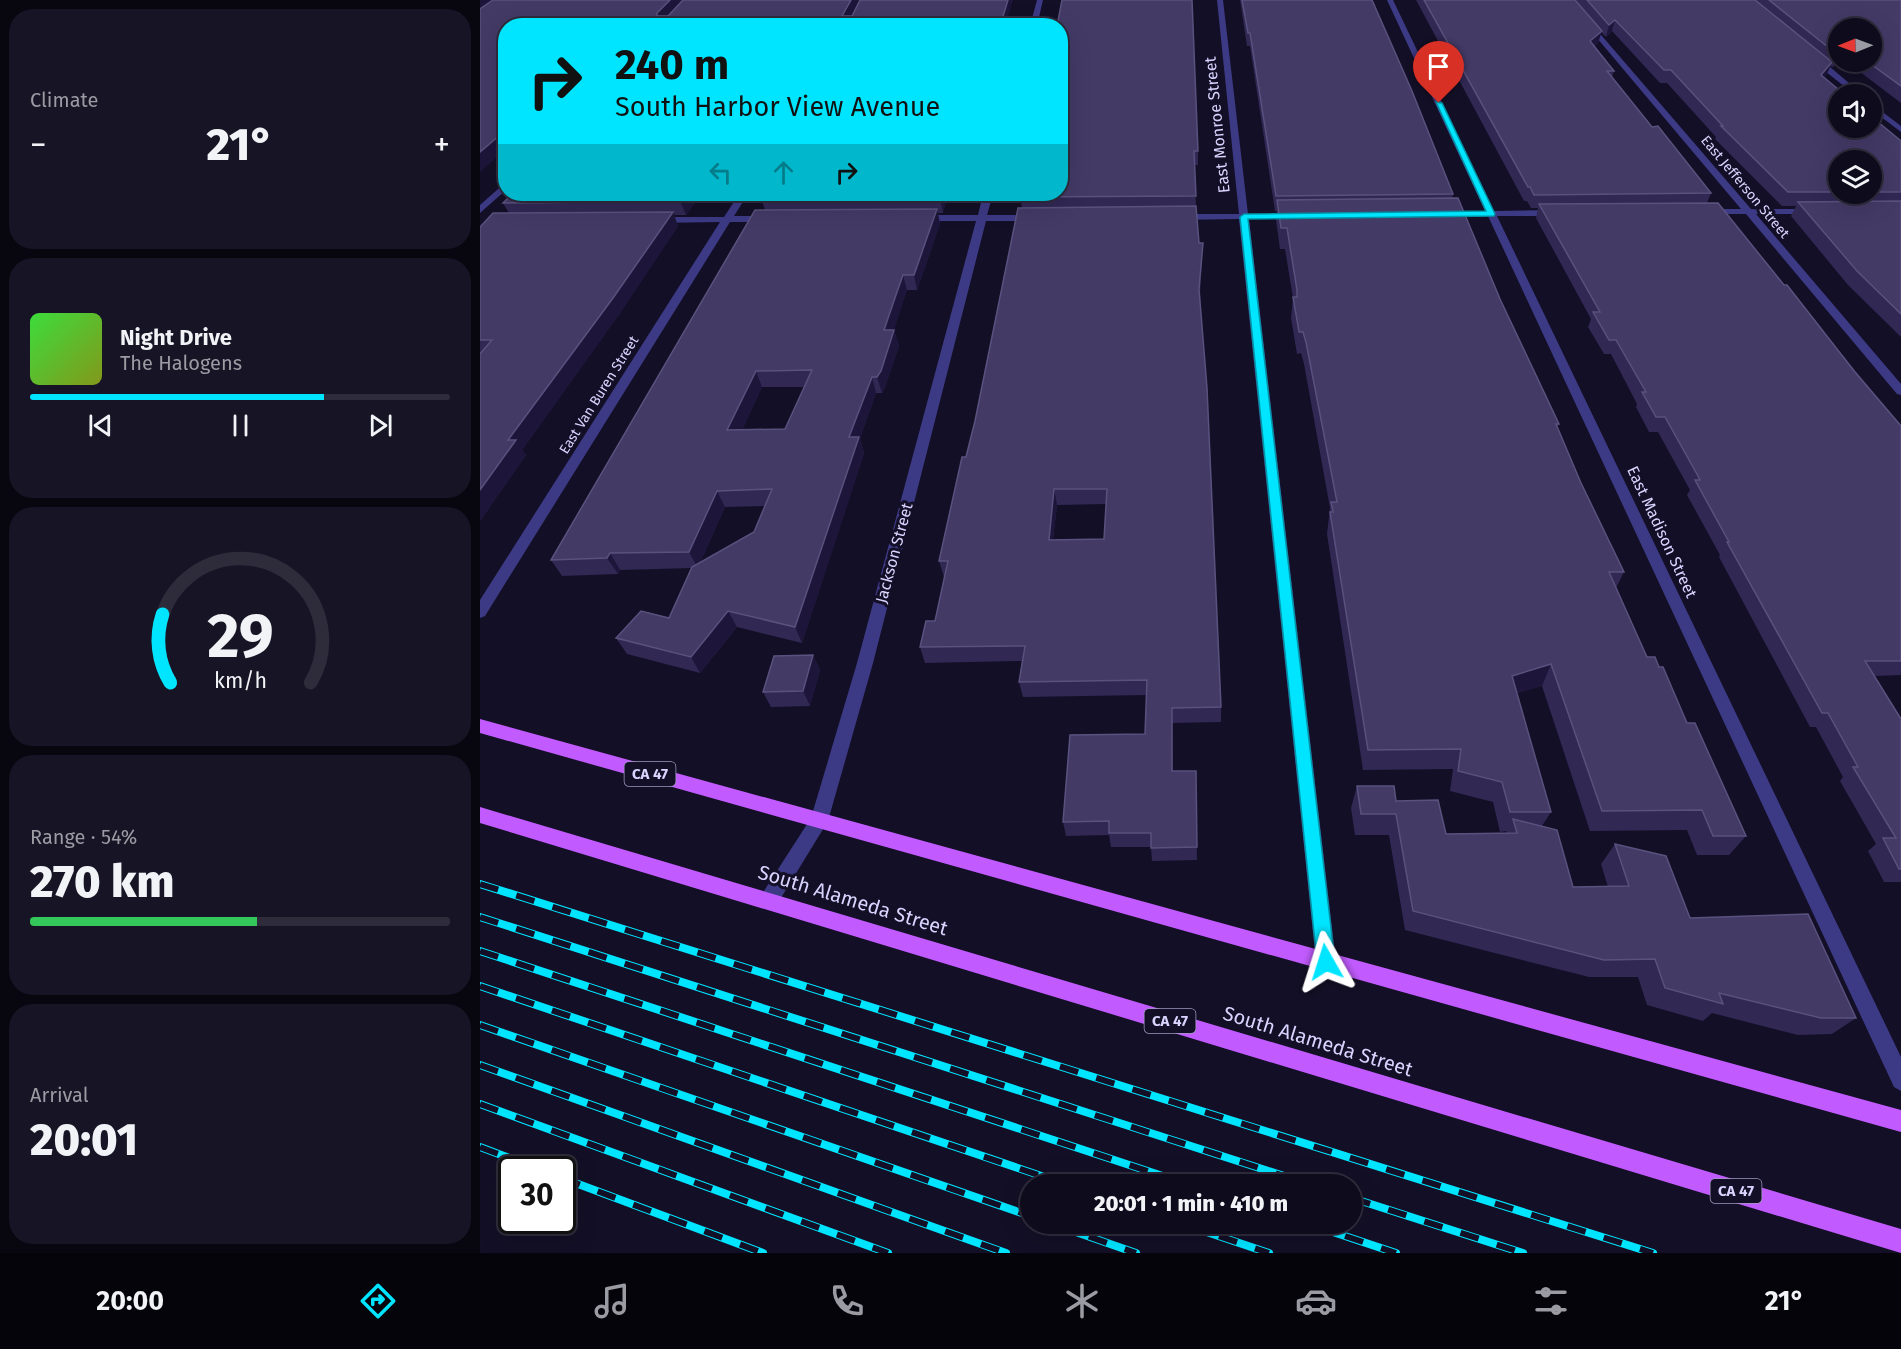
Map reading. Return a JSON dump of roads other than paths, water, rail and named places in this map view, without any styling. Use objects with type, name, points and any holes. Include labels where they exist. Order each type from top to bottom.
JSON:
[{"type":"main road","name":"CA 47","points":[[480,726],[1901,1122]]},
{"type":"main road","name":"South Alameda Street","points":[[480,815],[1901,1241]]},
{"type":"street","points":[[1035,18],[1040,0]]},
{"type":"street","name":"East Monroe Street","points":[[1220,0],[1326,962]]},
{"type":"street","name":"East Madison Street","points":[[1390,0],[1901,1080]]},
{"type":"street","name":"East Jefferson Street","points":[[1568,0],[1901,391]]},
{"type":"street","points":[[1804,51],[1845,84]]},
{"type":"street","points":[[1882,114],[1901,130]]},
{"type":"street","points":[[480,210],[498,193]]},
{"type":"street","name":"East Van Buren Street","points":[[480,612],[739,201]]},
{"type":"street","name":"Jackson Street","points":[[769,900],[819,821],[865,663],[986,201]]},
{"type":"street","points":[[1702,212],[1819,211]]},
{"type":"street","points":[[1432,214],[1573,213]]},
{"type":"street","points":[[1161,217],[1303,216]]},
{"type":"street","points":[[912,218],[1041,218]]},
{"type":"street","points":[[645,220],[773,219]]},
{"type":"railway","points":[[480,884],[1653,1253]]},
{"type":"railway","points":[[480,917],[1278,1174]]},
{"type":"railway","points":[[480,951],[1157,1174]]},
{"type":"railway","points":[[480,986],[1035,1174]]},
{"type":"railway","points":[[480,1025],[1020,1213]]},
{"type":"railway","points":[[480,1065],[1006,1253]]},
{"type":"railway","points":[[480,1104],[888,1253]]},
{"type":"railway","points":[[480,1147],[504,1156]]},
{"type":"railway","points":[[576,1183],[763,1253]]},
{"type":"railway","points":[[1362,1201],[1523,1253]]},
{"type":"railway","points":[[1082,1234],[1136,1253]]},
{"type":"railway","points":[[1213,1234],[1269,1253]]},
{"type":"railway","points":[[1339,1234],[1396,1253]]}]
